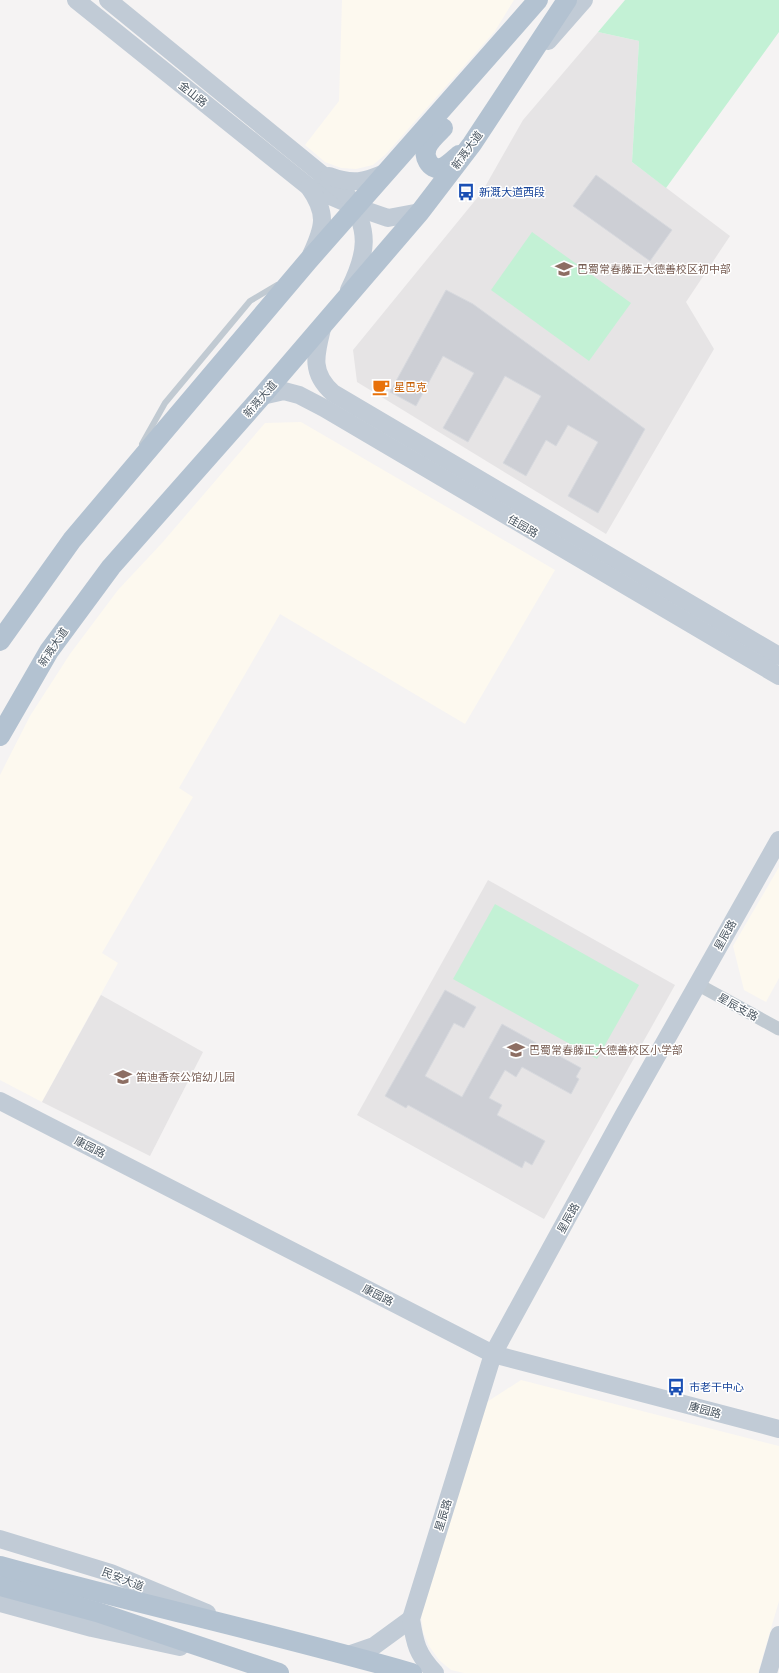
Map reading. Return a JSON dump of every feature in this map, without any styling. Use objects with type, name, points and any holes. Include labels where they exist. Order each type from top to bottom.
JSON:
[{"type":"main road","points":[[0,641],[72,540],[303,267],[501,44],[538,0]]},
{"type":"main road","name":"新溉大道","points":[[0,736],[49,651],[111,567],[262,396],[420,212],[472,144],[526,65],[567,0]]},
{"type":"main road","points":[[472,144],[449,164],[442,168],[435,167],[428,162],[425,154],[428,145],[472,96],[481,66]]},
{"type":"main road","points":[[0,1566],[100,1603],[233,1659],[279,1673]]},
{"type":"main road","points":[[0,1586],[100,1603]]},
{"type":"main road","name":"民安大道","points":[[100,1603],[243,1628],[412,1673]]},
{"type":"street","name":"金山路","points":[[76,0],[310,187]]},
{"type":"street","name":"金山路","points":[[108,0],[321,172]]},
{"type":"street","points":[[501,44],[528,0]]},
{"type":"street","name":"新溉大道","points":[[526,65],[584,0]]},
{"type":"street","points":[[321,172],[341,180],[356,182],[387,172]]},
{"type":"street","points":[[321,172],[347,195],[356,207],[365,240],[364,254],[357,275],[342,303]]},
{"type":"street","points":[[310,187],[356,207],[388,218],[420,212]]},
{"type":"street","points":[[303,267],[316,245],[322,220],[322,210],[310,187]]},
{"type":"street","name":"佳园路","points":[[323,325],[316,353],[316,368],[322,384],[333,393],[779,656]]},
{"type":"street","name":"佳园路","points":[[262,396],[284,392],[299,395],[318,405],[779,676]]},
{"type":"street","name":"星辰路","points":[[410,1619],[493,1354],[697,984],[779,840]]},
{"type":"street","name":"星辰支路","points":[[697,984],[779,1029]]},
{"type":"street","name":"康园路","points":[[0,1101],[493,1354],[779,1429]]},
{"type":"street","name":"民安大道","points":[[0,1539],[111,1572],[243,1628]]},
{"type":"street","points":[[0,1603],[92,1628],[233,1659]]},
{"type":"street","points":[[348,1655],[374,1646],[410,1619],[415,1645],[424,1662],[435,1673]]},
{"type":"street","points":[[768,1673],[779,1635]]},
{"type":"shaded area","points":[[342,0],[514,0],[495,31],[386,154],[373,165],[356,169],[341,168],[325,162],[305,145],[339,101]]},
{"type":"shaded area","name":"巴蜀常春藤正大德善校区初中部","points":[[598,32],[639,41],[632,162],[730,236],[686,302],[714,349],[606,534],[357,382],[353,350],[482,192],[523,120]]},
{"type":"shaded area","points":[[301,422],[555,570],[465,724],[280,614],[179,788],[193,797],[102,953],[118,963],[42,1102],[0,1080],[0,775],[30,716],[70,654],[118,590],[162,543],[265,423]]},
{"type":"shaded area","points":[[779,867],[779,978],[766,1002],[744,990],[733,946]]},
{"type":"shaded area","name":"巴蜀常春藤正大德善校区小学部","points":[[488,880],[675,985],[544,1219],[357,1115]]},
{"type":"shaded area","name":"笛迪香奈公馆幼儿园","points":[[101,995],[203,1052],[150,1156],[42,1102]]},
{"type":"shaded area","points":[[521,1380],[779,1446],[779,1601],[758,1673],[464,1673],[451,1670],[439,1660],[429,1646],[423,1632],[421,1614],[487,1402]]},
{"type":"green space","points":[[625,0],[779,0],[779,32],[666,188],[632,162],[639,41],[598,32]]},
{"type":"green space","points":[[532,232],[631,303],[589,361],[491,290]]},
{"type":"green space","points":[[495,904],[639,985],[597,1059],[453,979]]},
{"type":"building","points":[[596,175],[672,230],[650,261],[573,206]]},
{"type":"building","points":[[446,290],[473,304],[645,429],[598,513],[568,496],[598,442],[568,425],[556,446],[546,440],[526,476],[503,463],[541,396],[505,376],[468,442],[443,428],[474,373],[443,356],[416,406],[390,392]]},
{"type":"building","points":[[445,990],[476,1007],[464,1028],[454,1023],[425,1076],[462,1097],[502,1024],[581,1068],[576,1077],[579,1079],[571,1094],[522,1067],[516,1077],[505,1070],[489,1098],[502,1105],[497,1115],[545,1141],[532,1165],[525,1161],[522,1168],[408,1105],[406,1108],[385,1096]]},
{"type":"place","name":"新溉大道西段","points":[[466,192]]},
{"type":"place","name":"巴蜀常春藤正大德善校区初中部","points":[[564,269]]},
{"type":"place","name":"星巴克","points":[[381,387]]},
{"type":"place","name":"巴蜀常春藤正大德善校区小学部","points":[[516,1050]]},
{"type":"place","name":"笛迪香奈公馆幼儿园","points":[[123,1077]]},
{"type":"place","name":"市老干中心","points":[[676,1387]]}]
